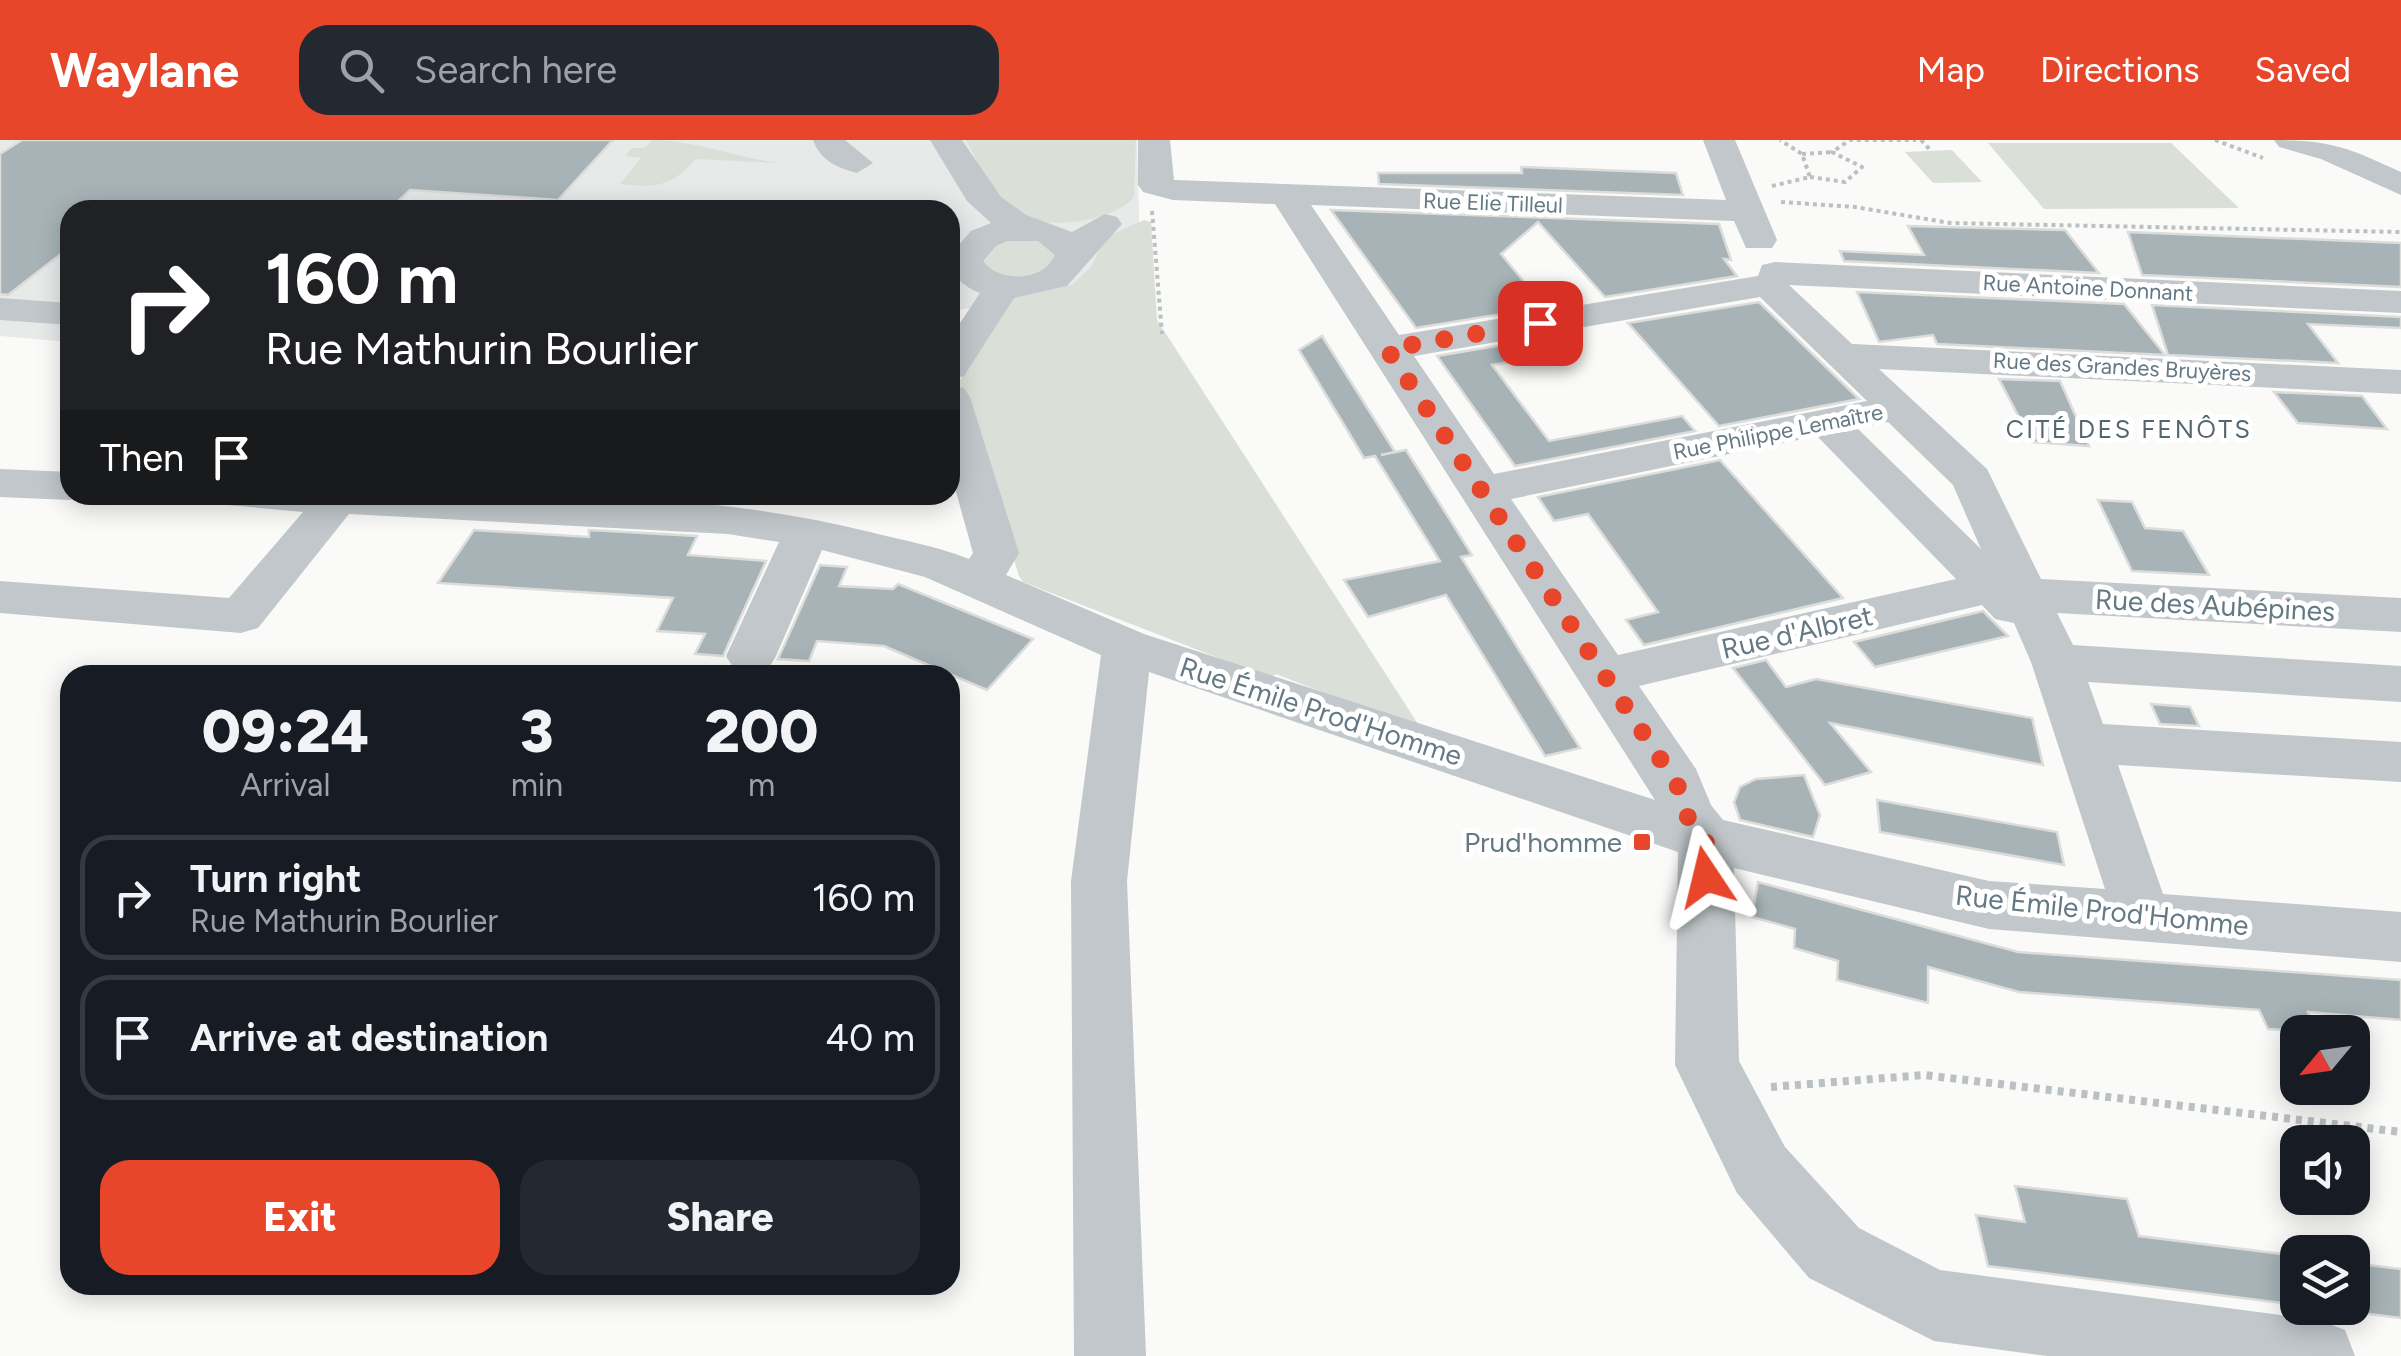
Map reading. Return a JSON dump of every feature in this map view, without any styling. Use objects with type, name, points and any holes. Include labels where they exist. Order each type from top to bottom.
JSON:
[{"type":"street","points":[[829,140],[833,150],[857,164]]},
{"type":"street","points":[[946,140],[972,192],[993,211],[1049,239],[1070,265],[1055,278],[1030,285],[971,264]]},
{"type":"street","points":[[971,264],[995,234],[1049,239],[1105,224],[1162,198],[1155,184],[1154,140]]},
{"type":"street","points":[[1719,140],[1771,279]]},
{"type":"street","points":[[2290,140],[2332,152],[2401,185]]},
{"type":"street","points":[[960,318],[971,264],[972,192]]},
{"type":"street","points":[[1288,197],[1602,677],[1677,784],[1687,816],[1706,839],[1708,1065],[1761,1170],[1834,1252],[1934,1305],[2318,1356]]},
{"type":"street","name":"Rue Elie Tilleul","points":[[1162,198],[1744,202]]},
{"type":"street","name":"Rue Antoine Donnant","points":[[1387,349],[1771,279],[2401,302]]},
{"type":"street","name":"Rue Philippe Lemaître","points":[[1771,279],[1900,408]]},
{"type":"street","points":[[0,309],[60,313]]},
{"type":"street","name":"Rue des Grandes Bruyères","points":[[1843,354],[2401,382]]},
{"type":"street","points":[[1900,408],[1972,478],[2010,591]]},
{"type":"street","name":"Rue Philippe Lemaître","points":[[1480,490],[1900,408]]},
{"type":"street","points":[[1827,422],[2010,591],[2052,652],[2143,918]]},
{"type":"street","points":[[960,431],[996,553],[979,582]]},
{"type":"street","points":[[0,483],[60,486]]},
{"type":"street","points":[[0,598],[240,616],[333,505]]},
{"type":"street","name":"Rue Émile Prod'Homme","points":[[440,505],[728,519],[807,531],[940,565],[1127,646],[1706,839],[1989,905],[2401,938]]},
{"type":"street","points":[[751,656],[807,531]]},
{"type":"street","name":"Rue des Aubépines","points":[[2010,591],[2401,616]]},
{"type":"street","name":"Rue d'Albret","points":[[1602,677],[2010,591]]},
{"type":"street","points":[[1110,1356],[1099,881],[1127,646]]},
{"type":"street","points":[[2052,652],[2401,684]]},
{"type":"street","points":[[2086,743],[2401,762]]},
{"type":"path","points":[[1780,140],[1802,154],[1832,152],[1850,140],[1918,140],[1931,150]]},
{"type":"path","points":[[1744,202],[1810,176],[1845,182],[1862,167],[1832,152]]},
{"type":"path","points":[[1802,154],[1810,176]]},
{"type":"path","points":[[1162,198],[1162,334]]},
{"type":"path","points":[[1744,202],[1806,202],[1950,222],[2401,232]]},
{"type":"path","points":[[1720,1090],[1924,1075],[2401,1132]]},
{"type":"shaded area","points":[[0,140],[1137,140],[1141,284],[960,310],[960,200],[60,200],[60,341],[0,336]]},
{"type":"shaded area","points":[[652,140],[780,163],[695,159],[679,175],[662,184],[620,184],[641,158],[625,156],[632,148],[645,148]]},
{"type":"shaded area","points":[[966,140],[1136,140],[1134,197],[1123,207],[1088,219],[1029,220],[1001,204]]},
{"type":"shaded area","points":[[1988,143],[2171,143],[2239,208],[2044,209]]},
{"type":"shaded area","points":[[1952,150],[1982,182],[1933,183],[1905,152]]},
{"type":"shaded area","points":[[1144,220],[1151,222],[1157,320],[1418,724],[1410,726],[1276,674],[1270,678],[1023,582],[1019,576],[960,380],[1005,300],[1072,285],[1092,266],[1104,238]]},
{"type":"shaded area","points":[[1034,239],[1056,252],[1055,262],[1027,276],[998,274],[981,262],[983,252],[1004,240]]},
{"type":"building","points":[[22,140],[613,140],[558,200],[410,190],[400,200],[60,200],[60,255],[8,295],[0,294],[0,154]]},
{"type":"building","points":[[1521,167],[1676,173],[1683,195],[1379,184],[1378,173],[1522,173]]},
{"type":"building","points":[[1331,210],[1719,224],[1731,260],[1724,259],[1737,276],[1605,297],[1538,222],[1501,254],[1545,307],[1416,328]]},
{"type":"building","points":[[1908,226],[2065,230],[2099,273],[1844,261],[1840,251],[1924,255]]},
{"type":"building","points":[[2128,232],[2401,243],[2401,287],[2142,275]]},
{"type":"building","points":[[1857,292],[2124,304],[2165,355],[1937,344],[1933,335],[1879,342]]},
{"type":"building","points":[[1759,302],[1859,399],[1719,426],[1628,323]]},
{"type":"building","points":[[2152,305],[2401,317],[2401,328],[2308,324],[2338,363],[2168,355]]},
{"type":"building","points":[[1567,334],[1580,350],[1492,365],[1549,441],[1682,416],[1695,431],[1515,466],[1437,356]]},
{"type":"building","points":[[1322,336],[1395,452],[1381,455],[1406,450],[1472,555],[1461,557],[1580,748],[1545,756],[1446,595],[1368,617],[1344,580],[1440,561],[1375,456],[1364,458],[1299,350]]},
{"type":"building","points":[[1999,379],[2060,381],[2089,446],[2032,442]]},
{"type":"building","points":[[2274,392],[2362,396],[2387,429],[2298,423]]},
{"type":"building","points":[[1720,460],[1843,598],[1644,645],[1626,620],[1658,612],[1588,514],[1554,521],[1538,497]]},
{"type":"building","points":[[2098,500],[2132,502],[2145,528],[2183,531],[2209,575],[2132,571]]},
{"type":"building","points":[[474,530],[589,537],[589,530],[697,536],[688,555],[766,561],[723,656],[695,654],[705,634],[657,631],[673,598],[438,583]]},
{"type":"building","points":[[820,565],[847,567],[839,586],[893,589],[898,584],[1033,639],[987,690],[960,678],[960,665],[928,665],[884,646],[817,641],[809,661],[778,659]]},
{"type":"building","points":[[1983,611],[2008,636],[1875,667],[1854,642]]},
{"type":"building","points":[[1766,660],[1786,687],[1816,679],[2032,718],[2043,765],[1830,723],[1871,772],[1825,785],[1733,668]]},
{"type":"building","points":[[2151,704],[2190,707],[2199,726],[2160,724]]},
{"type":"building","points":[[1804,775],[1820,815],[1813,837],[1740,820],[1734,802],[1740,787],[1756,779]]},
{"type":"building","points":[[1877,800],[2057,832],[2064,865],[1880,832]]},
{"type":"building","points":[[1758,882],[2018,952],[2401,980],[2401,1020],[2308,1012],[2309,1015],[2280,1015],[2280,1030],[2268,1029],[2259,1010],[2019,992],[1928,967],[1928,1003],[1837,980],[1838,961],[1794,948],[1795,929],[1752,917]]},
{"type":"building","points":[[2015,1186],[2127,1199],[2139,1236],[2280,1254],[2280,1303],[1988,1266],[1976,1215],[2025,1222]]},
{"type":"building","points":[[2370,1265],[2401,1269],[2401,1318],[2370,1314]]},
{"type":"place","name":"Prud'homme","points":[[1642,842]]},
{"type":"district","name":"CITÉ DES FENÔTS","points":[[2129,429]]},
{"type":"route","points":[[1540,323],[1387,349],[1602,677],[1677,784],[1687,816],[1706,839],[1706,877]]}]
